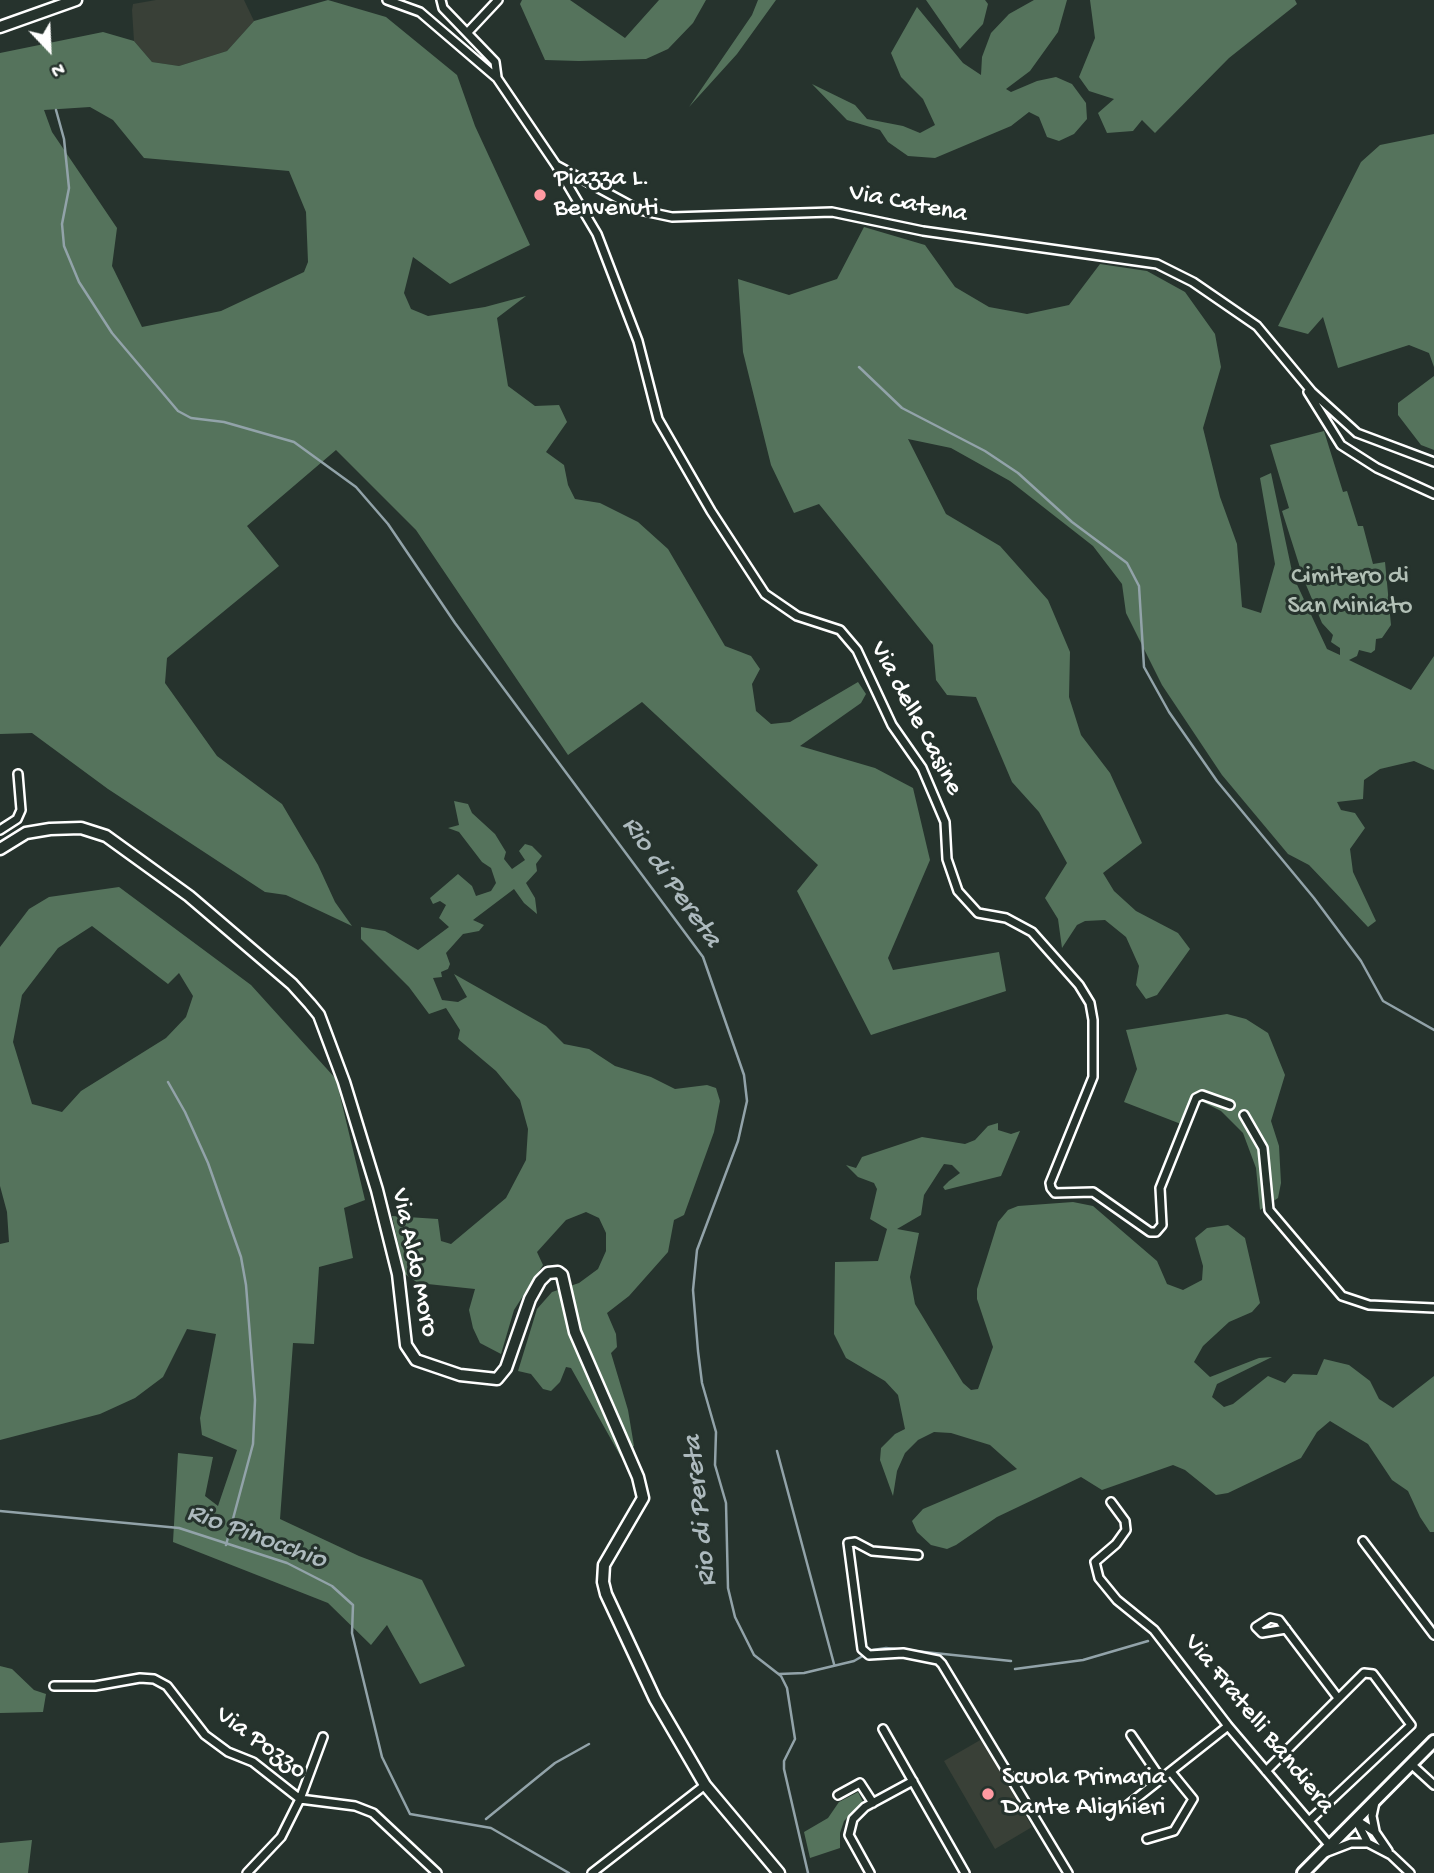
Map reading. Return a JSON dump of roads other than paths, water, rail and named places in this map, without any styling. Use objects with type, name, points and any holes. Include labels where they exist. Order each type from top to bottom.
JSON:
[{"type":"main road","points":[[0,27],[76,0]]},
{"type":"main road","name":"Via Aldo Moro","points":[[0,849],[26,833],[50,829],[81,828],[106,836],[189,896],[292,984],[310,1004],[318,1015],[344,1082],[371,1169],[398,1275],[405,1345],[416,1360],[460,1375],[497,1379],[506,1368],[530,1299],[540,1281],[552,1272],[562,1275],[575,1332],[638,1477],[643,1499],[607,1560],[602,1577],[604,1588],[655,1699],[705,1785],[779,1873]]},
{"type":"main road","points":[[1303,1873],[1434,1741]]},
{"type":"street","name":"Via Catena","points":[[387,0],[420,12],[497,78],[556,164],[639,210],[672,217],[832,212],[923,231],[1157,264],[1193,282],[1257,326],[1300,378],[1357,433],[1434,463]]},
{"type":"street","points":[[441,0],[443,8],[495,62],[497,78]]},
{"type":"street","points":[[468,32],[498,0]]},
{"type":"street","name":"Via delle Casine","points":[[556,164],[597,234],[638,341],[658,419],[711,511],[765,594],[797,616],[840,629],[857,650],[892,725],[922,768],[945,822],[947,859],[958,891],[978,913],[1006,918],[1032,932],[1079,985],[1090,1003],[1093,1076],[1050,1183],[1051,1188],[1055,1193],[1093,1192],[1150,1232],[1156,1232],[1162,1225],[1160,1188],[1184,1135],[1196,1098],[1202,1095],[1230,1105]]},
{"type":"street","points":[[1300,378],[1341,445],[1377,468],[1434,494]]},
{"type":"street","points":[[0,830],[17,819],[21,810],[18,774]]},
{"type":"street","points":[[1244,1115],[1263,1148],[1269,1210],[1342,1296],[1369,1305],[1434,1308]]},
{"type":"street","name":"Via Fratelli Bandiera","points":[[1111,1502],[1125,1521],[1126,1530],[1116,1544],[1100,1555],[1095,1562],[1095,1571],[1117,1600],[1154,1630],[1227,1726],[1330,1846]]},
{"type":"street","points":[[1363,1541],[1434,1634]]},
{"type":"street","points":[[918,1555],[872,1551],[855,1542],[848,1543],[862,1649],[869,1655],[903,1653],[938,1660],[942,1664],[1068,1873]]},
{"type":"street","points":[[1286,1629],[1338,1698]]},
{"type":"street","points":[[1266,1771],[1338,1698],[1369,1671],[1411,1725],[1309,1821]]},
{"type":"street","name":"Via Pozzo","points":[[54,1686],[94,1686],[140,1678],[154,1679],[167,1686],[205,1735],[228,1752],[253,1762],[300,1799],[365,1808],[437,1873]]},
{"type":"street","points":[[1128,1805],[1227,1726]]},
{"type":"street","points":[[883,1729],[965,1873]]},
{"type":"street","points":[[1130,1735],[1161,1779]]},
{"type":"street","name":"Via Pozzo","points":[[247,1873],[276,1845],[300,1799],[323,1737]]},
{"type":"street","points":[[1411,1764],[1434,1784]]},
{"type":"street","points":[[1147,1839],[1174,1831],[1193,1799],[1171,1772]]},
{"type":"street","points":[[870,1873],[849,1835],[856,1815],[913,1781]]},
{"type":"street","points":[[838,1795],[860,1783],[873,1803]]},
{"type":"street","points":[[592,1873],[705,1785]]},
{"type":"street","points":[[1375,1801],[1372,1816],[1375,1832]]},
{"type":"street","points":[[1356,1820],[1375,1832],[1391,1855],[1410,1873]]},
{"type":"street","points":[[1356,1820],[1368,1843]]},
{"type":"street","points":[[1321,1854],[1351,1843],[1368,1843],[1391,1855]]},
{"type":"waterway","name":"Rio di Pereta","points":[[56,110],[64,139],[69,188],[62,224],[64,246],[79,282],[112,333],[178,411],[191,418],[224,422],[294,442],[356,487],[388,524],[455,623],[703,957],[744,1075],[747,1101],[738,1141],[697,1250],[693,1290],[698,1351],[702,1383],[716,1432],[715,1465],[726,1503],[728,1588],[735,1617],[754,1655],[781,1676],[787,1688],[795,1739],[784,1761],[784,1769],[808,1873]]},
{"type":"waterway","points":[[859,367],[902,408],[985,451],[1018,473],[1072,522],[1127,563],[1139,586],[1144,667],[1169,712],[1217,781],[1314,898],[1361,961],[1383,1001],[1434,1030]]},
{"type":"waterway","points":[[168,1082],[208,1163],[241,1257],[246,1285],[255,1400],[253,1444],[226,1545]]},
{"type":"waterway","points":[[777,1451],[834,1664]]},
{"type":"waterway","name":"Rio Pinocchio","points":[[0,1511],[179,1528],[287,1563],[332,1586],[353,1605],[352,1633],[382,1757],[410,1814],[491,1828],[569,1873]]},
{"type":"waterway","points":[[1015,1669],[1083,1660],[1148,1641]]},
{"type":"waterway","points":[[779,1674],[804,1673],[854,1661],[873,1650],[886,1648],[1011,1661]]},
{"type":"waterway","points":[[486,1819],[555,1763],[589,1744]]},
{"type":"place","name":"Piazza L. Benvenuti","points":[[540,195]]},
{"type":"place","name":"Scuola Primaria Dante Alighieri","points":[[988,1794]]},
{"type":"park label","name":"Cimitero di San Miniato","points":[[1350,593]]}]
